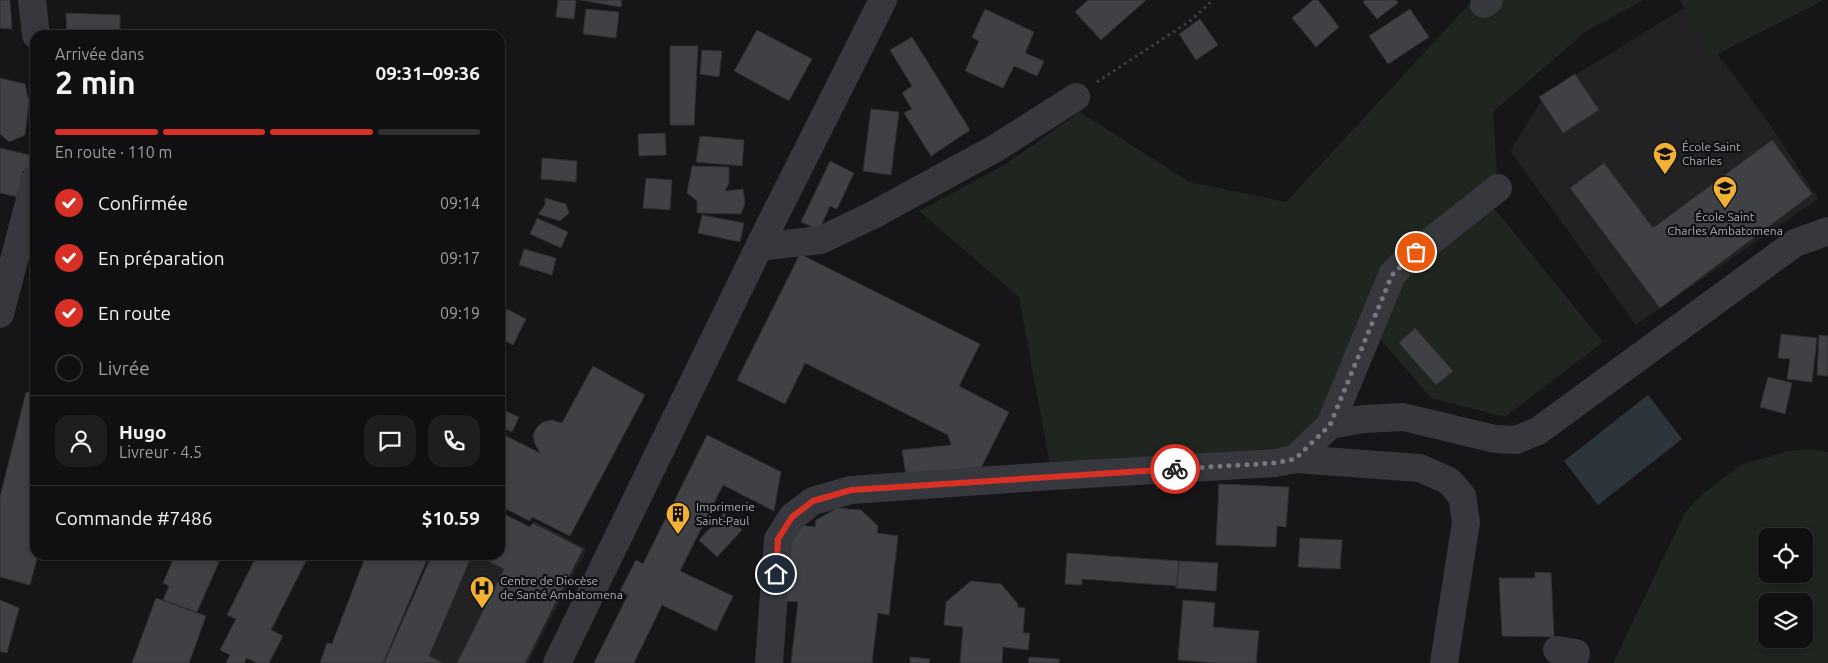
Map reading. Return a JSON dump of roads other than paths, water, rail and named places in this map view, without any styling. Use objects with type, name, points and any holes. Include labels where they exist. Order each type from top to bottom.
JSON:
[{"type":"street","points":[[32,0],[35,30]]},
{"type":"street","points":[[557,663],[759,247],[883,0]]},
{"type":"street","points":[[759,247],[821,240],[873,215],[996,148],[1076,97]]},
{"type":"street","points":[[1295,459],[1330,425],[1392,275],[1403,263],[1498,188]]},
{"type":"street","points":[[0,314],[30,199]]},
{"type":"street","points":[[1330,425],[1364,419],[1402,416],[1495,439],[1516,440],[1538,431],[1795,242],[1828,231]]},
{"type":"street","points":[[769,663],[778,539],[792,517],[813,501],[851,490],[1061,475],[1275,463],[1295,459],[1420,468],[1449,480],[1462,496],[1466,522],[1444,663]]},
{"type":"place","name":"École Saint Charles","points":[[1665,175]]},
{"type":"place","name":"École Saint Charles Ambatomena","points":[[1725,209]]},
{"type":"place","name":"Imprimerie Saint-Paul","points":[[678,535]]},
{"type":"place","name":"Centre de Diocèse de Santé Ambatomena","points":[[482,609]]}]
